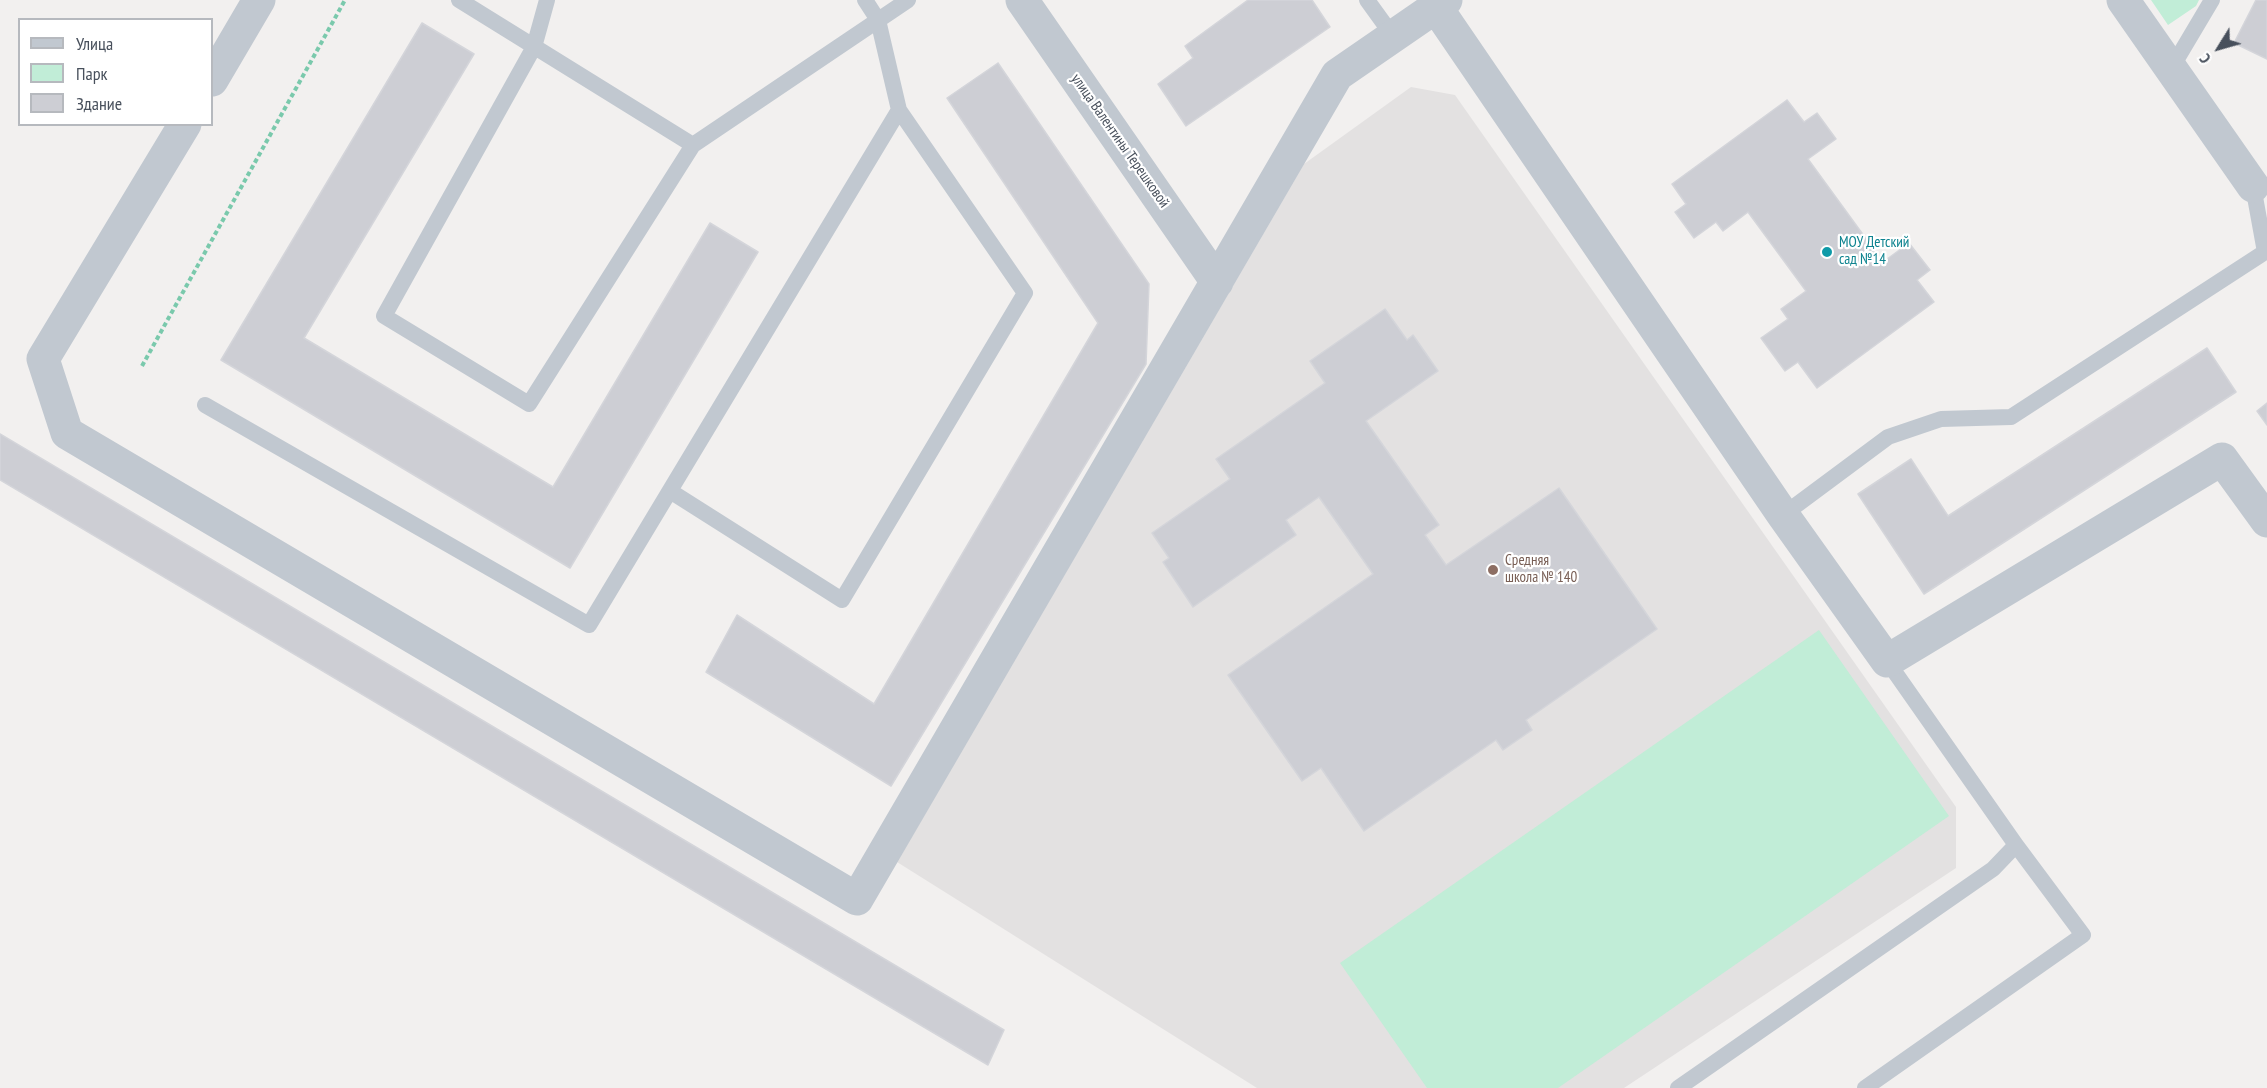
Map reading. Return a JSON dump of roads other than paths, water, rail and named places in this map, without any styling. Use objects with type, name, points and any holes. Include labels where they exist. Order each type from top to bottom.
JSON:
[{"type":"street","points":[[213,78],[260,0]]},
{"type":"street","name":"улица Валентины Терешковой","points":[[1022,0],[1218,282]]},
{"type":"street","points":[[2122,0],[2171,69],[2259,202]]},
{"type":"street","points":[[183,126],[43,359],[68,433],[857,899],[1218,282],[1336,75],[1441,4],[1783,515],[1887,661],[2222,459],[2267,521]]},
{"type":"lane","points":[[459,0],[693,145]]},
{"type":"lane","points":[[547,0],[534,47],[384,316],[529,404],[693,145],[908,0]]},
{"type":"lane","points":[[670,491],[842,600],[1025,293],[899,110],[879,20],[865,0]]},
{"type":"lane","points":[[1367,0],[1393,36]]},
{"type":"lane","points":[[2171,69],[2212,0]]},
{"type":"lane","points":[[206,405],[589,625],[899,110]]},
{"type":"lane","points":[[1783,515],[1888,437],[1941,419],[2011,417],[2266,253],[2259,202]]},
{"type":"lane","points":[[1865,1088],[2083,935],[2016,845],[1887,661]]},
{"type":"lane","points":[[1678,1088],[1993,869],[2016,845]]},
{"type":"place","name":"МОУ Детский сад №14","points":[[1827,252]]},
{"type":"place","name":"Средняя школа № 140","points":[[1493,570]]}]
